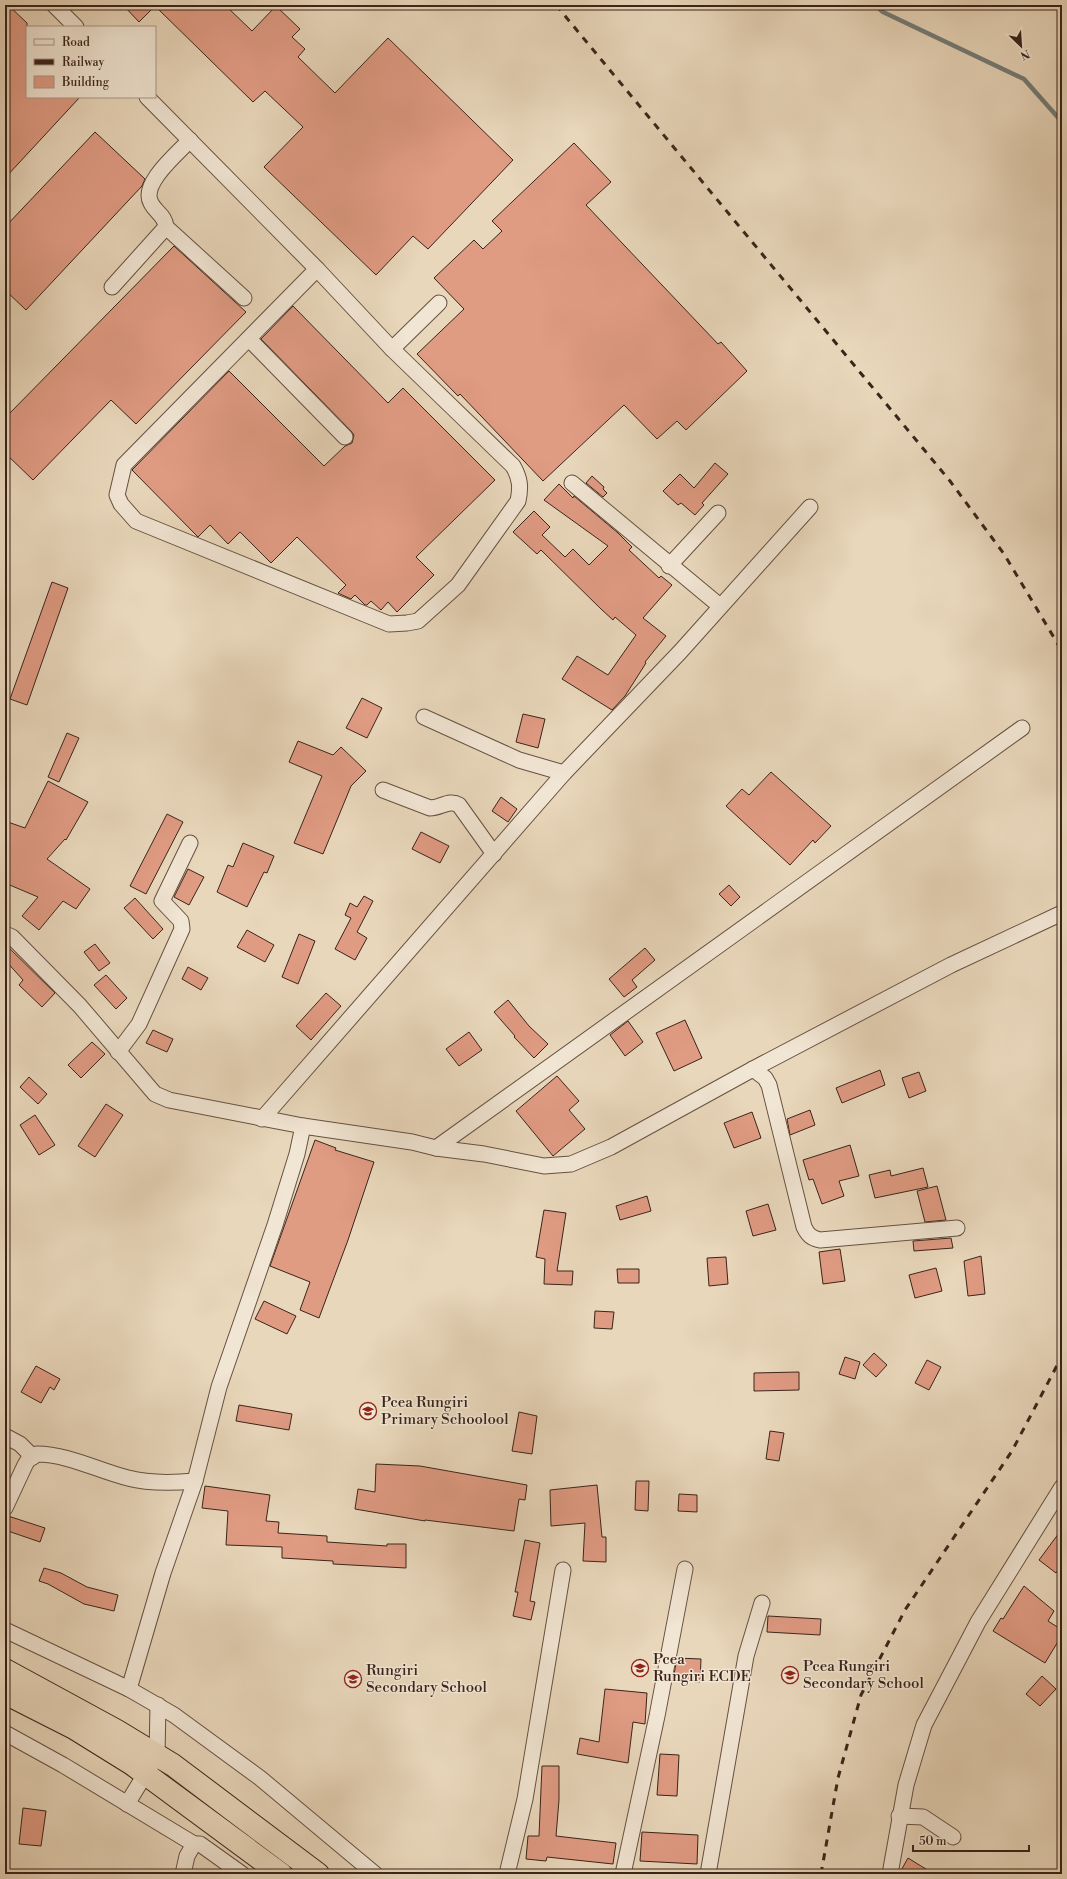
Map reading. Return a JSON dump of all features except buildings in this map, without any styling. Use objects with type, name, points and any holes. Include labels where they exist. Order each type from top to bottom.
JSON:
[{"type":"highway","points":[[5,1670],[111,1727],[173,1765],[318,1874]]},
{"type":"highway","points":[[5,1693],[74,1728],[146,1774],[282,1874]]},
{"type":"street","points":[[54,5],[75,26]]},
{"type":"street","points":[[148,98],[317,269],[392,349],[513,466],[520,478],[518,501],[458,585],[418,621],[407,624],[389,624],[372,618],[136,521],[121,504],[116,494],[124,465],[317,269]]},
{"type":"street","points":[[190,140],[162,169],[151,186],[149,195],[151,204],[165,220],[166,227],[244,298]]},
{"type":"street","points":[[112,287],[166,227]]},
{"type":"street","points":[[392,349],[440,303]]},
{"type":"street","points":[[249,339],[345,437]]},
{"type":"street","points":[[572,483],[669,566],[720,606]]},
{"type":"street","points":[[262,1119],[564,773],[680,652],[810,507]]},
{"type":"street","points":[[669,566],[718,512]]},
{"type":"street","points":[[424,717],[519,760],[564,773]]},
{"type":"street","points":[[436,1148],[1022,728]]},
{"type":"street","points":[[383,790],[430,808],[438,807],[450,802],[460,804],[494,854]]},
{"type":"street","points":[[118,1052],[139,1024],[182,929],[181,921],[162,901],[190,843]]},
{"type":"street","points":[[5,934],[12,937],[80,1006],[155,1094],[169,1100],[262,1119],[397,1139],[436,1148],[484,1154],[544,1166],[571,1164],[611,1146],[753,1068],[951,965],[1062,912]]},
{"type":"street","points":[[753,1068],[765,1078],[769,1085],[804,1227],[807,1234],[812,1238],[820,1240],[958,1228]]},
{"type":"street","points":[[129,1689],[163,1573],[195,1481],[219,1387],[275,1225],[297,1154],[303,1126]]},
{"type":"street","points":[[5,1436],[20,1444],[33,1456]]},
{"type":"street","points":[[5,1508],[25,1465],[33,1456],[37,1454],[60,1457],[130,1479],[161,1483],[195,1481]]},
{"type":"street","points":[[890,1874],[899,1816],[906,1785],[924,1725],[978,1622],[1062,1487]]},
{"type":"street","points":[[623,1874],[657,1716],[685,1569]]},
{"type":"street","points":[[507,1874],[526,1800],[563,1570]]},
{"type":"street","points":[[708,1874],[746,1656],[762,1603]]},
{"type":"street","points":[[5,1630],[129,1689],[174,1715],[260,1778],[375,1874]]},
{"type":"street","points":[[127,1804],[157,1755],[158,1705]]},
{"type":"street","points":[[5,1733],[63,1765],[194,1844],[200,1844],[242,1874]]},
{"type":"street","points":[[899,1816],[923,1817],[953,1837]]},
{"type":"street","points":[[183,1874],[187,1856],[194,1844]]},
{"type":"waterway","points":[[875,5],[883,12],[1024,79],[1062,122]]},
{"type":"railway","points":[[556,5],[950,481],[1004,554],[1062,651]]},
{"type":"railway","points":[[821,1874],[838,1778],[861,1695],[905,1610],[1012,1451],[1062,1356]]},
{"type":"place","name":"Pcea Rungiri Primary Schoolool","points":[[368,1411]]},
{"type":"place","name":"Pcea Rungiri ECDE","points":[[640,1668]]},
{"type":"place","name":"Pcea Rungiri Secondary School","points":[[790,1675]]},
{"type":"place","name":"Rungiri Secondary School","points":[[353,1679]]}]
